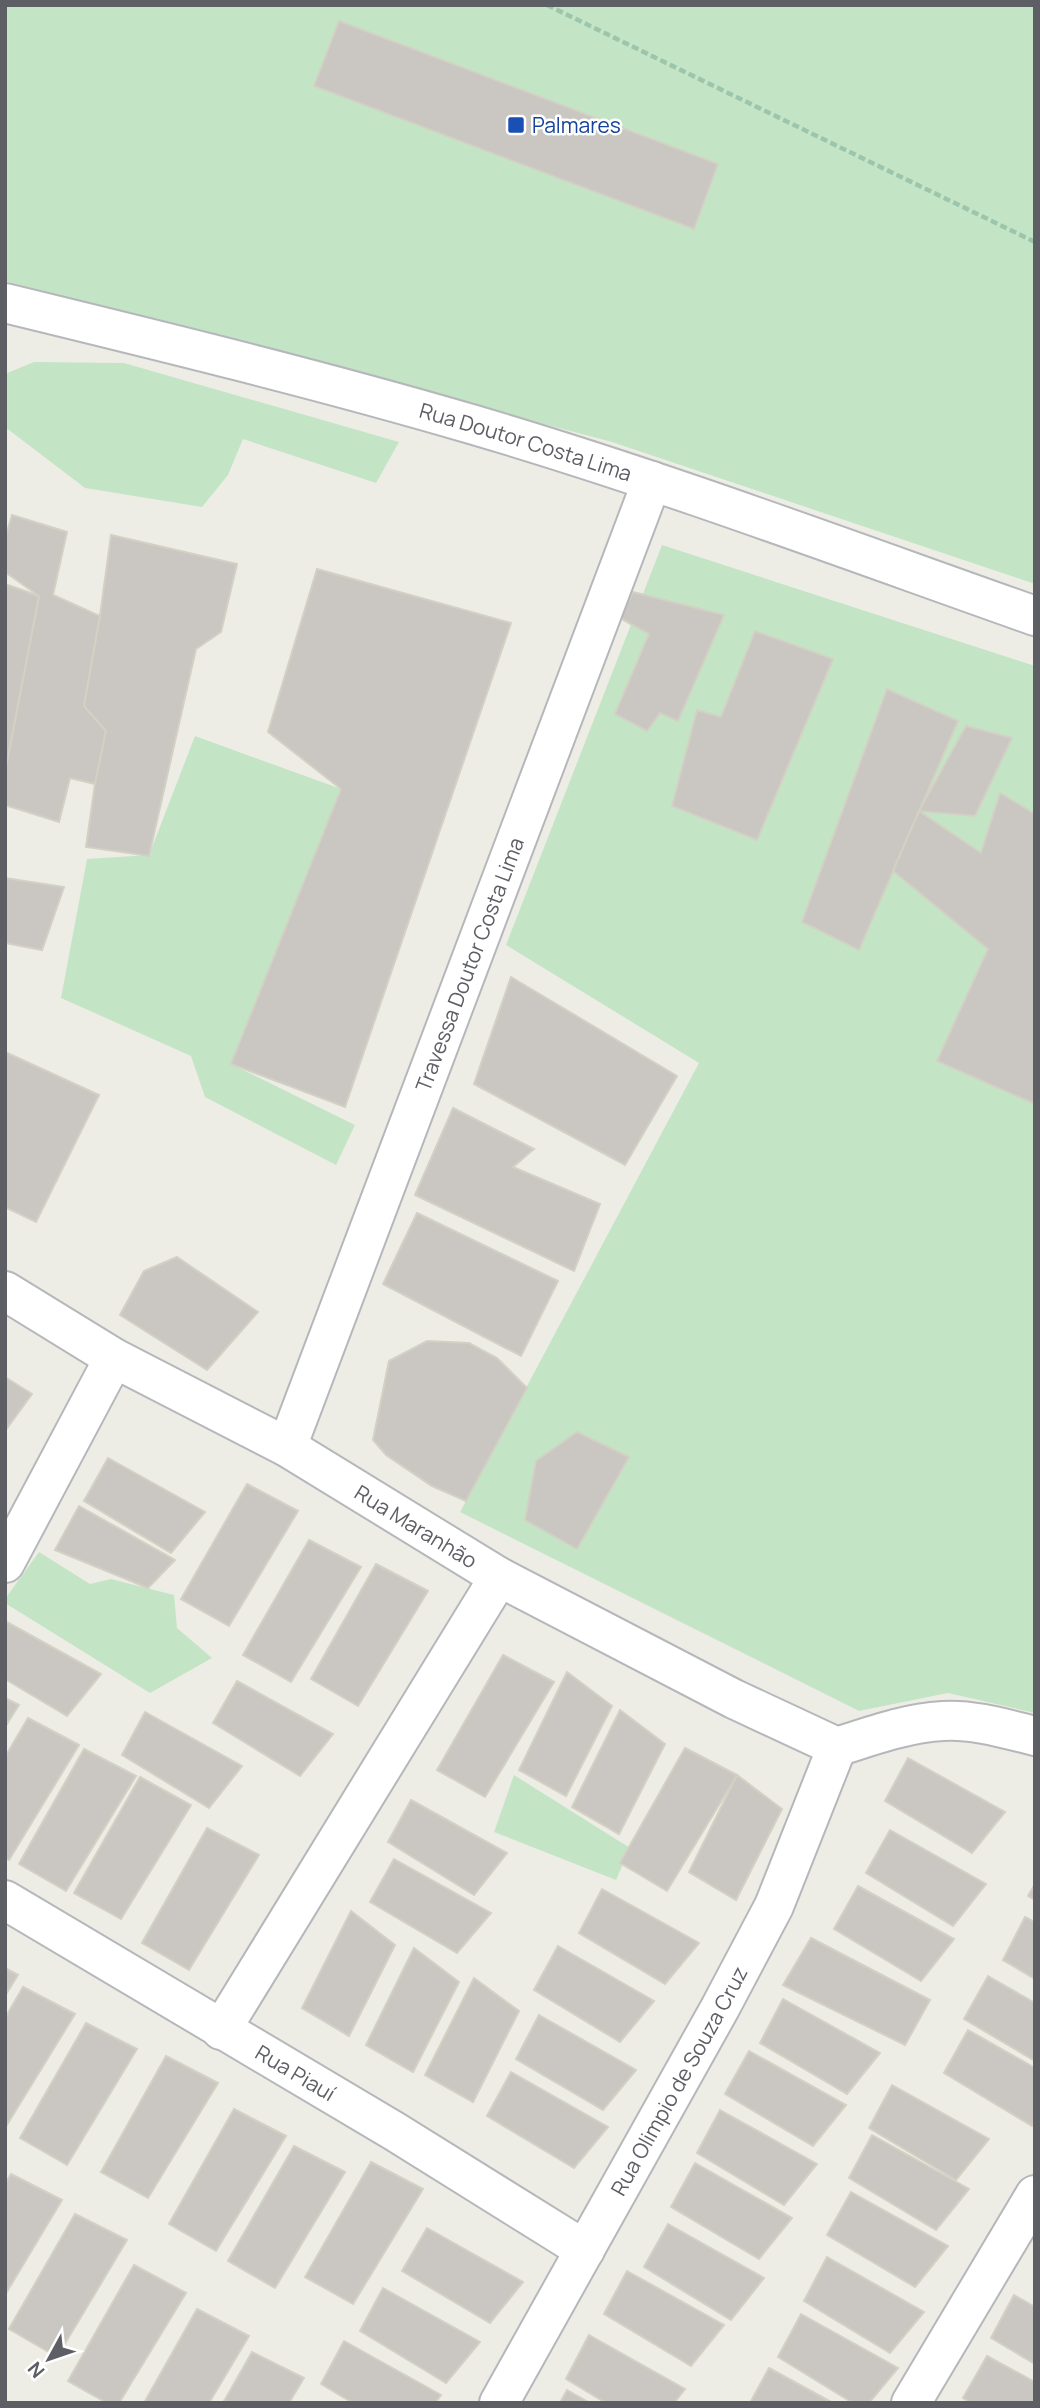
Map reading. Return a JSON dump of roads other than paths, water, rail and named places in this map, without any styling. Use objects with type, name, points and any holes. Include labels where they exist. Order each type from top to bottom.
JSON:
[{"type":"street","name":"Rua Doutor Costa Lima","points":[[5,303],[133,334],[471,424],[652,481],[1035,616]]},
{"type":"street","name":"Travessa Doutor Costa Lima","points":[[287,1447],[652,481]]},
{"type":"street","name":"Rua Maranhão","points":[[5,1292],[114,1358],[287,1447],[499,1577],[734,1699],[837,1747]]},
{"type":"street","points":[[5,1563],[114,1358]]},
{"type":"street","points":[[221,2030],[499,1577]]},
{"type":"street","points":[[837,1747],[895,1728],[945,1721],[998,1727],[1035,1736]]},
{"type":"street","name":"Rua Olimpio de Souza Cruz","points":[[499,2403],[720,2008],[774,1906],[837,1747]]},
{"type":"street","name":"Rua Piauí","points":[[5,1900],[394,2131],[584,2250]]},
{"type":"street","points":[[911,2403],[1035,2195]]},
{"type":"place","name":"Palmares","points":[[516,125]]}]
